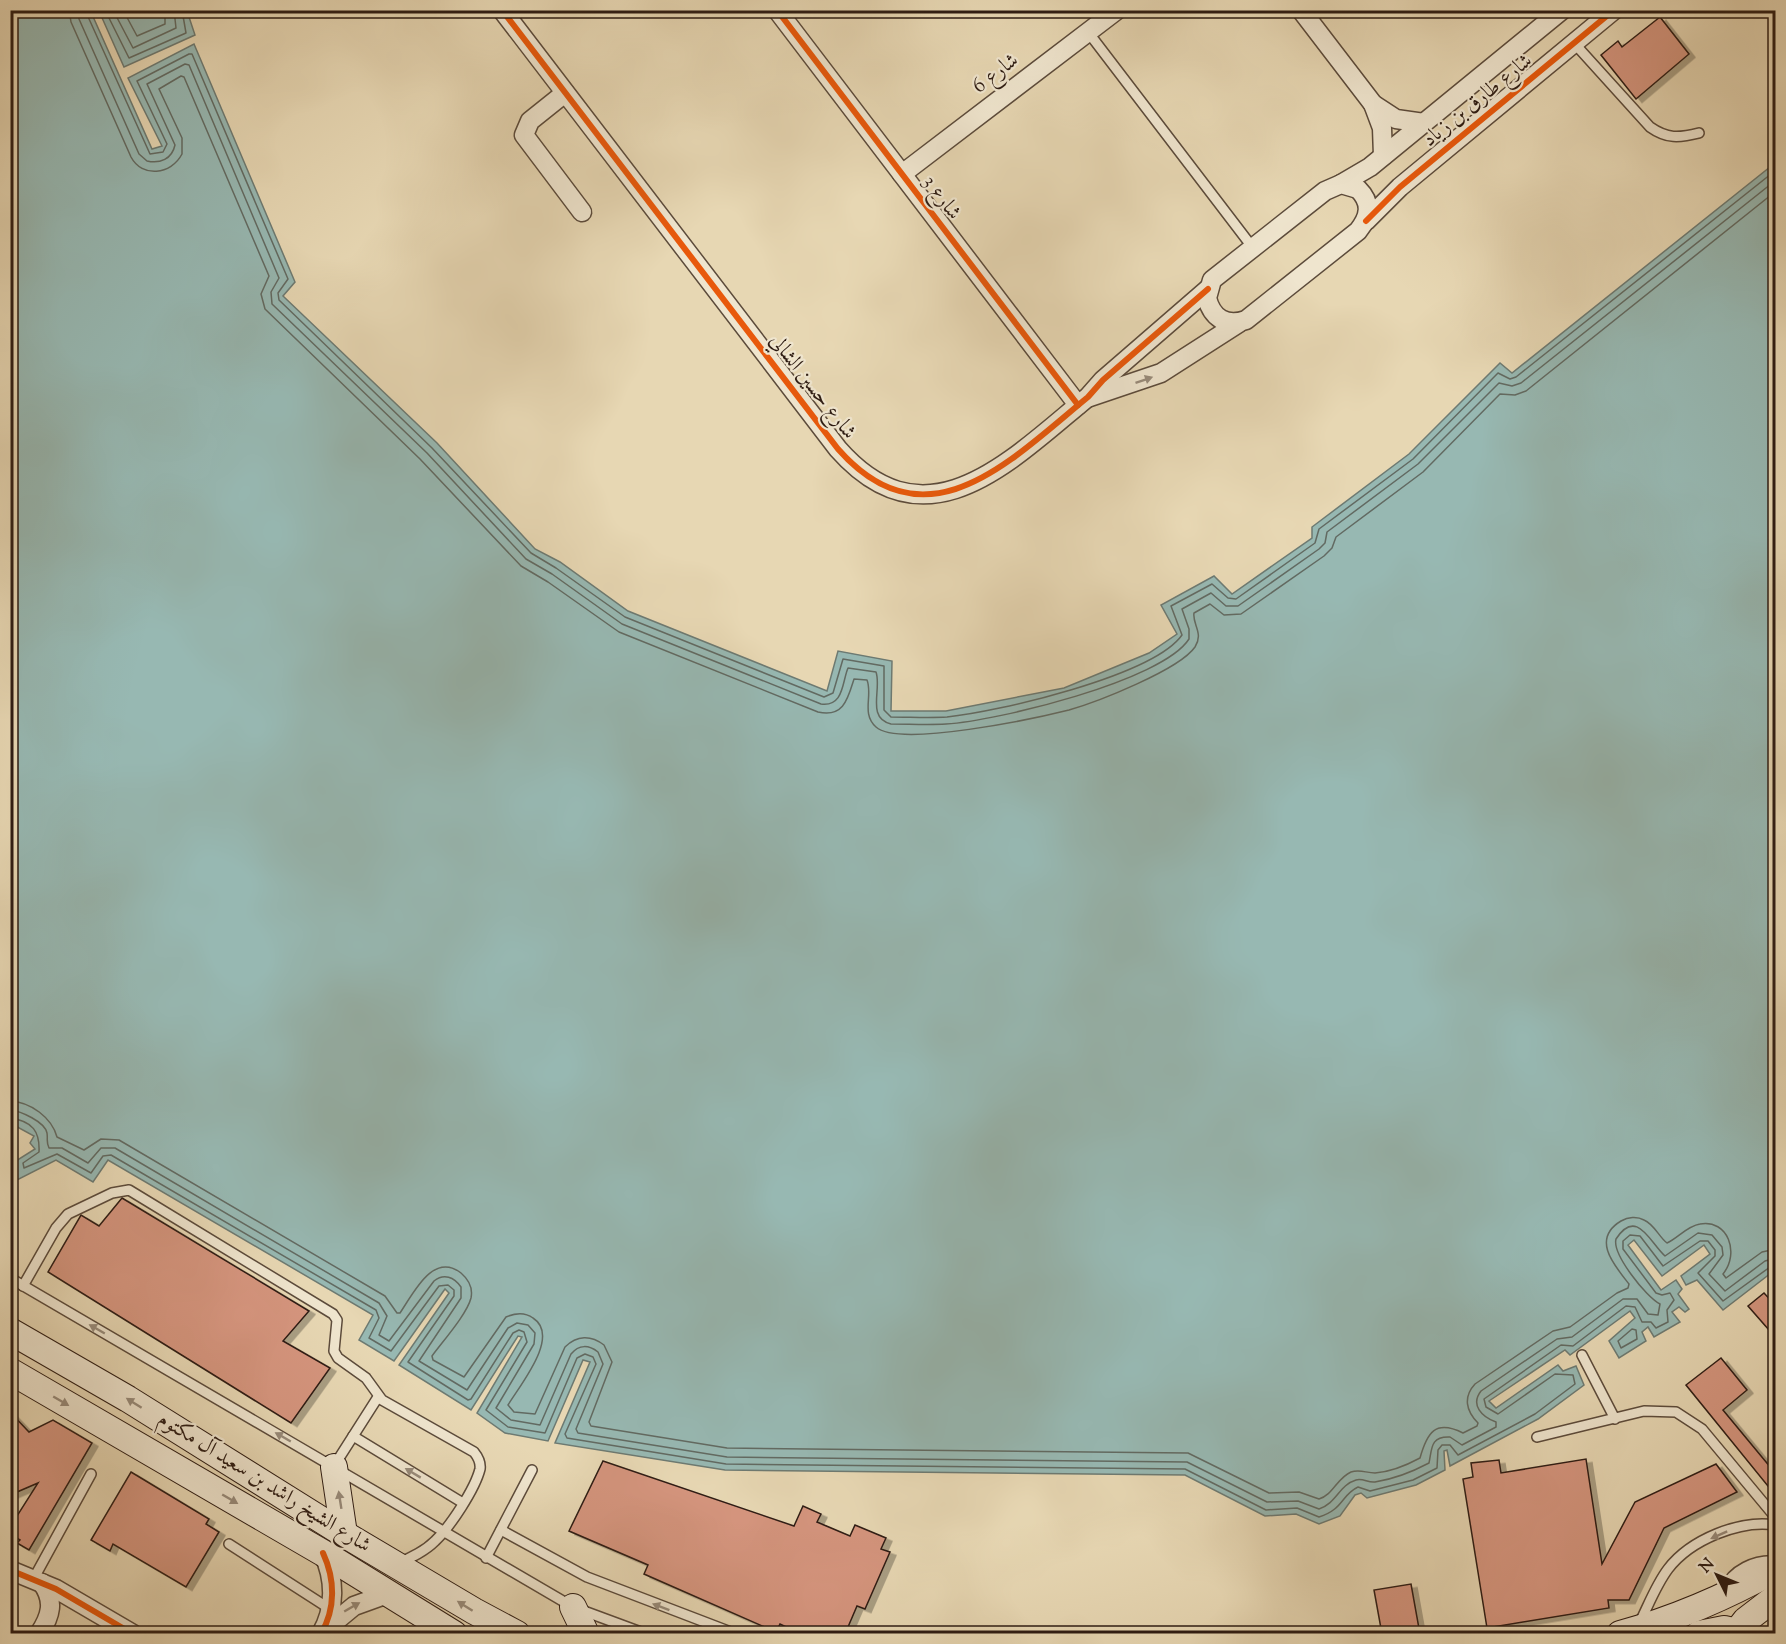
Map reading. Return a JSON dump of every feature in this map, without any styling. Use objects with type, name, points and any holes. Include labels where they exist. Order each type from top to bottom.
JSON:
[{"type":"main road","name":"شارع الشيخ راشد بن سعيد آل مكتوم","points":[[10,1331],[128,1398],[344,1534],[517,1634]]},
{"type":"main road","name":"شارع الشيخ راشد بن سعيد آل مكتوم","points":[[10,1371],[323,1553],[454,1634]]},
{"type":"main road","points":[[334,1467],[344,1534]]},
{"type":"main road","points":[[1628,1631],[1675,1617],[1720,1598],[1776,1569]]},
{"type":"main road","points":[[1699,1634],[1712,1630],[1739,1632],[1758,1610],[1776,1597]]},
{"type":"main road","points":[[573,1607],[586,1634]]},
{"type":"street","name":"شارع حسين الشالي","points":[[502,10],[838,449],[855,468],[876,482],[900,492],[925,495],[951,492],[975,484],[1083,401],[1103,380],[1208,289],[1212,280],[1253,248]]},
{"type":"street","name":"شارع 3","points":[[777,10],[902,174],[1083,401]]},
{"type":"street","name":"شارع 6","points":[[902,174],[1117,10]]},
{"type":"street","points":[[1301,10],[1373,104],[1382,128],[1383,156]]},
{"type":"street","name":"شارع طارق بن زياد","points":[[1253,248],[1324,191],[1341,184],[1383,156],[1562,10]]},
{"type":"street","name":"شارع طارق بن زياد","points":[[1239,323],[1262,308],[1358,231],[1400,187],[1614,10]]},
{"type":"street","points":[[565,93],[530,121],[524,135],[582,212]]},
{"type":"street","points":[[1373,104],[1396,119],[1424,123]]},
{"type":"street","points":[[1341,184],[1350,185],[1364,195],[1368,203],[1366,221]]},
{"type":"street","points":[[1208,289],[1207,298],[1214,315],[1221,321],[1239,323]]},
{"type":"street","name":"شارع حسين الشالي","points":[[1083,401],[1161,373],[1239,323]]},
{"type":"street","points":[[322,1634],[330,1609],[332,1584],[323,1553]]},
{"type":"street","points":[[10,1570],[38,1580],[133,1634]]},
{"type":"street","points":[[38,1580],[47,1590],[51,1607],[39,1634]]},
{"type":"street","points":[[322,1634],[340,1615],[354,1606],[390,1593]]},
{"type":"lane","points":[[1088,32],[1253,248]]},
{"type":"lane","points":[[1574,43],[1650,127],[1662,136],[1677,138],[1699,133]]},
{"type":"lane","points":[[23,1286],[56,1228],[68,1214],[112,1193],[129,1190],[333,1314],[337,1320],[333,1346],[336,1355],[366,1378],[378,1397],[477,1456],[480,1470],[464,1503],[443,1533],[427,1548],[397,1564]]},
{"type":"lane","points":[[10,1278],[573,1607],[646,1634]]},
{"type":"lane","points":[[1582,1355],[1615,1419]]},
{"type":"lane","points":[[334,1467],[378,1397]]},
{"type":"lane","points":[[1537,1437],[1655,1410],[1686,1416],[1702,1429],[1776,1518]]},
{"type":"lane","points":[[353,1436],[464,1503]]},
{"type":"lane","points":[[486,1558],[532,1470]]},
{"type":"lane","points":[[38,1580],[91,1474]]},
{"type":"lane","points":[[1628,1631],[1662,1578],[1680,1557],[1720,1533],[1735,1528],[1758,1524],[1776,1525]]},
{"type":"lane","points":[[501,1530],[587,1577],[736,1634]]},
{"type":"lane","points":[[229,1544],[330,1609]]},
{"type":"lane","points":[[1720,1598],[1727,1582],[1736,1572],[1758,1562],[1776,1561]]},
{"type":"water","points":[[11,10],[96,11],[91,12],[152,149],[162,146],[128,78],[194,44],[295,282],[283,296],[437,443],[535,549],[560,562],[628,611],[827,691],[838,651],[892,661],[891,711],[946,711],[1064,688],[1149,653],[1177,634],[1161,605],[1214,576],[1232,594],[1312,538],[1312,527],[1409,454],[1500,363],[1512,373],[1775,163],[1775,1270],[1723,1310],[1697,1280],[1686,1285],[1681,1276],[1710,1254],[1704,1245],[1662,1276],[1634,1240],[1628,1245],[1661,1290],[1676,1280],[1682,1289],[1678,1294],[1689,1309],[1685,1312],[1679,1307],[1672,1312],[1680,1322],[1654,1337],[1648,1327],[1642,1332],[1646,1341],[1619,1358],[1609,1341],[1635,1318],[1630,1311],[1570,1355],[1565,1350],[1489,1401],[1496,1408],[1558,1365],[1563,1371],[1576,1366],[1584,1385],[1538,1419],[1450,1466],[1447,1450],[1444,1451],[1445,1470],[1416,1485],[1367,1498],[1361,1493],[1355,1495],[1340,1516],[1319,1524],[1296,1514],[1265,1516],[1185,1475],[725,1470],[555,1443],[590,1362],[583,1360],[548,1441],[505,1433],[477,1413],[522,1337],[518,1336],[471,1410],[399,1365],[449,1293],[445,1289],[394,1361],[359,1340],[373,1315],[108,1160],[93,1182],[56,1160],[17,1180],[11,1164],[35,1149],[30,1143],[34,1136],[10,1123]]},
{"type":"water","points":[[99,11],[187,11],[195,35],[124,67]]},
{"type":"building","points":[[1660,17],[1689,54],[1636,99],[1601,55],[1618,41],[1622,47]]},
{"type":"building","points":[[122,1198],[309,1311],[283,1341],[330,1368],[291,1423],[48,1272],[81,1215],[99,1226]]},
{"type":"building","points":[[1764,1293],[1776,1306],[1776,1338],[1748,1306]]},
{"type":"building","points":[[1721,1358],[1747,1390],[1723,1410],[1776,1474],[1776,1496],[1686,1385]]},
{"type":"building","points":[[10,1412],[29,1432],[53,1420],[92,1443],[29,1550],[17,1543],[20,1540],[10,1534],[10,1527],[38,1483],[10,1495]]},
{"type":"building","points":[[1586,1459],[1602,1564],[1635,1502],[1716,1464],[1737,1492],[1664,1528],[1629,1600],[1608,1600],[1609,1608],[1487,1628],[1463,1479],[1473,1477],[1471,1463],[1499,1460],[1501,1473]]},
{"type":"building","points":[[603,1461],[794,1526],[803,1506],[821,1514],[817,1522],[850,1536],[855,1525],[886,1538],[881,1549],[890,1552],[865,1609],[857,1606],[845,1634],[801,1634],[780,1624],[776,1632],[644,1574],[648,1565],[569,1531]]},
{"type":"building","points":[[131,1472],[209,1519],[206,1524],[219,1532],[186,1587],[113,1544],[110,1551],[91,1540]]},
{"type":"building","points":[[1411,1584],[1420,1634],[1382,1634],[1374,1590]]},
{"type":"cycle path","points":[[502,10],[838,449],[871,478],[904,492],[936,494],[967,484],[999,468],[1088,397],[1103,380],[1208,289]]},
{"type":"cycle path","points":[[777,10],[1078,405]]},
{"type":"cycle path","points":[[1366,221],[1400,187],[1614,10]]},
{"type":"cycle path","points":[[321,1634],[329,1614],[332,1594],[330,1573],[323,1553]]},
{"type":"cycle path","points":[[10,1570],[56,1589],[133,1634]]}]
